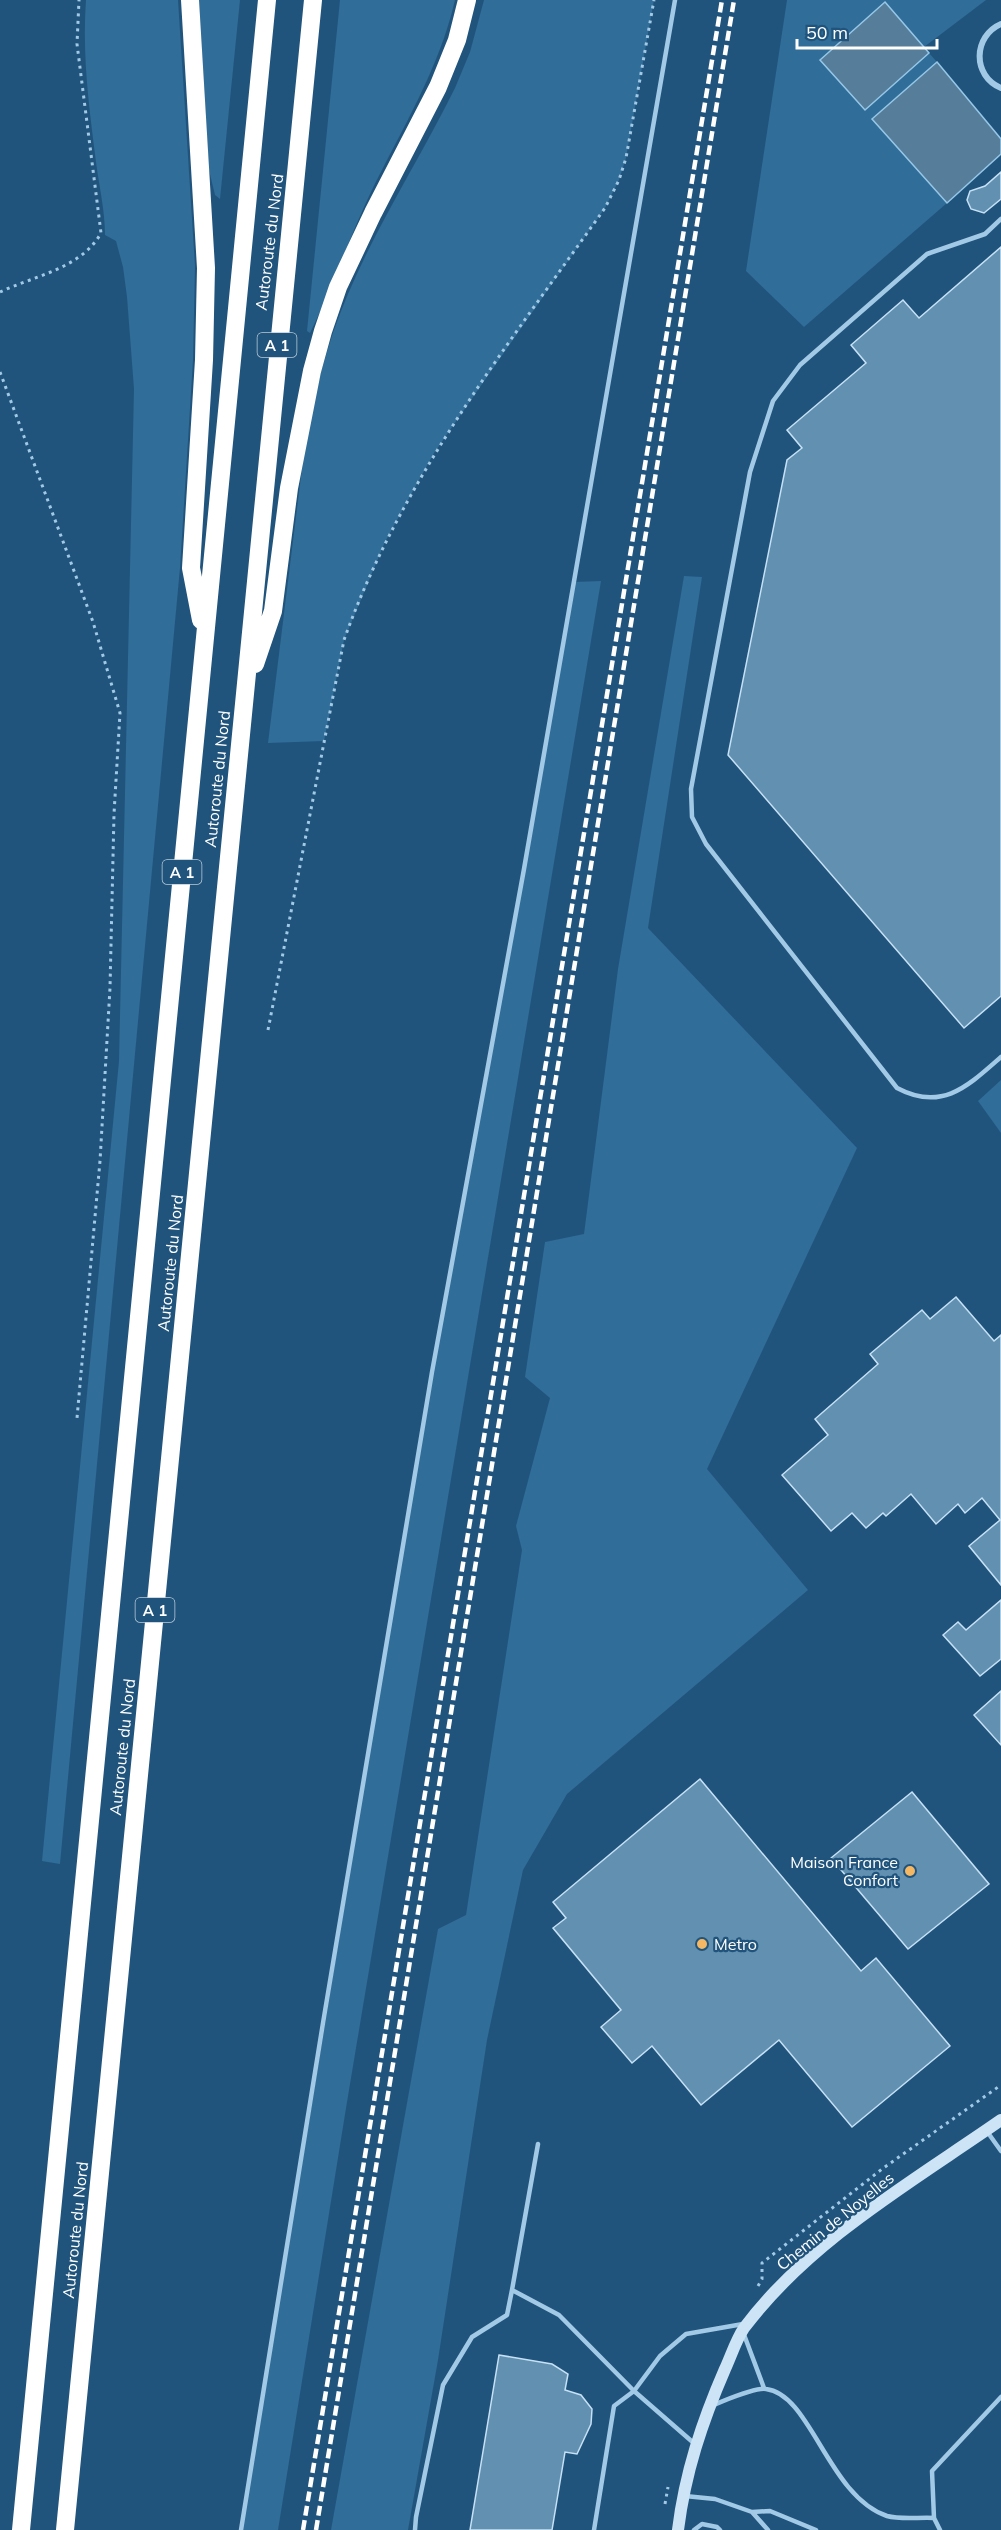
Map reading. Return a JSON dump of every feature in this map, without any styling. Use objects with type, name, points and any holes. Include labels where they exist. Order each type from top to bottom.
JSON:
[{"type":"highway","points":[[190,0],[206,305],[191,568],[205,641]]},
{"type":"highway","name":"Autoroute du Nord","points":[[21,2530],[267,0]]},
{"type":"highway","name":"Autoroute du Nord","points":[[65,2530],[246,691],[281,303],[313,0]]},
{"type":"highway","points":[[246,691],[273,611],[289,488],[312,371],[323,331],[338,287],[438,87],[457,40],[467,0]]},
{"type":"street","points":[[1001,24],[988,33],[980,51],[983,72],[989,80],[1001,88]]},
{"type":"street","name":"Chemin de Noyelles","points":[[678,2530],[682,2496],[709,2406],[746,2327],[791,2274],[875,2207],[1001,2120]]},
{"type":"lane","points":[[241,2530],[322,2023],[432,1372],[526,858],[675,0]]},
{"type":"lane","points":[[1001,219],[985,234],[927,254],[800,365],[773,401],[750,472],[691,789],[692,817],[706,844],[897,1088],[913,1097],[928,1099],[945,1096],[966,1087],[1001,1057]]},
{"type":"lane","points":[[986,2130],[1001,2151]]},
{"type":"lane","points":[[415,2530],[443,2385],[472,2337],[507,2315],[538,2144]]},
{"type":"lane","points":[[512,2290],[559,2315],[634,2391],[696,2445]]},
{"type":"lane","points":[[594,2530],[614,2406],[634,2391],[660,2355],[686,2334],[746,2327],[764,2388]]},
{"type":"lane","points":[[709,2406],[764,2388],[779,2394],[802,2416],[843,2484],[864,2505],[889,2517],[934,2518]]},
{"type":"lane","points":[[940,2530],[934,2518],[933,2470],[1001,2397]]},
{"type":"lane","points":[[682,2496],[715,2499],[752,2512],[770,2511],[816,2530]]},
{"type":"lane","points":[[752,2512],[768,2530]]},
{"type":"lane","points":[[694,2530],[702,2524],[717,2527],[720,2530]]},
{"type":"path","points":[[0,292],[71,262],[86,253],[102,233],[77,44],[79,0]]},
{"type":"path","points":[[268,1030],[344,640],[358,600],[385,542],[434,453],[605,208],[619,180],[626,159],[654,0]]},
{"type":"path","points":[[0,372],[93,622],[120,713],[114,814],[110,988],[101,1138],[77,1418]]},
{"type":"shaded area","points":[[86,0],[178,0],[195,266],[193,360],[180,568],[60,1864],[42,1861],[119,1061],[134,389],[123,267],[116,241],[105,235],[93,142],[86,61]]},
{"type":"shaded area","points":[[199,0],[240,0],[220,199],[215,195],[209,170]]},
{"type":"shaded area","points":[[340,0],[455,0],[448,26],[429,75],[370,194],[310,333],[307,331]]},
{"type":"shaded area","points":[[484,0],[654,0],[626,158],[619,180],[605,208],[434,453],[385,542],[344,640],[324,741],[268,743],[304,452],[327,352],[340,313],[360,268],[455,88],[470,52]]},
{"type":"shaded area","points":[[787,0],[986,0],[924,47],[885,2],[865,109],[929,53],[937,62],[872,119],[947,203],[804,327],[746,271]]},
{"type":"shaded area","points":[[885,2],[929,53],[865,110],[820,60]]},
{"type":"shaded area","points":[[937,62],[1001,139],[1001,154],[947,203],[872,119]]},
{"type":"shaded area","points":[[684,576],[702,577],[648,928],[857,1148],[707,1469],[808,1590],[567,1794],[523,1870],[487,2040],[438,2360],[408,2530],[331,2530],[438,1929],[466,1915],[522,1550],[516,1526],[550,1398],[525,1377],[545,1242],[584,1234],[618,969]]},
{"type":"shaded area","points":[[601,581],[347,2102],[278,2530],[242,2530],[432,1372],[574,582]]},
{"type":"shaded area","points":[[1001,1080],[1001,1133],[978,1101]]},
{"type":"building","points":[[1001,172],[1001,199],[984,213],[971,209],[967,200],[970,191],[985,186]]},
{"type":"building","points":[[1001,247],[1001,996],[964,1028],[728,755],[787,460],[802,448],[787,430],[866,363],[851,345],[903,300],[919,318]]},
{"type":"building","points":[[956,1297],[994,1341],[1001,1335],[1001,1585],[969,1546],[1000,1520],[982,1498],[965,1513],[958,1504],[936,1524],[911,1494],[886,1516],[883,1513],[866,1528],[852,1513],[831,1531],[782,1475],[828,1435],[815,1419],[878,1364],[870,1354],[922,1310],[930,1319]]},
{"type":"building","points":[[1001,1600],[1001,1659],[980,1676],[943,1635],[958,1622],[966,1630]]},
{"type":"building","points":[[1001,1691],[1001,1745],[974,1715]]},
{"type":"building","name":"Metro","points":[[700,1779],[861,1971],[876,1958],[950,2046],[852,2127],[779,2040],[701,2105],[652,2046],[632,2063],[601,2027],[621,2010],[553,1928],[566,1918],[553,1902]]},
{"type":"building","name":"Maison France Confort","points":[[912,1792],[989,1884],[908,1949],[831,1858]]},
{"type":"building","points":[[499,2355],[552,2364],[568,2374],[565,2390],[581,2395],[592,2409],[591,2424],[577,2454],[565,2452],[552,2530],[470,2530]]},
{"type":"railway","points":[[303,2530],[722,0]]},
{"type":"railway","points":[[316,2530],[734,0]]},
{"type":"place","name":"Maison France Confort","points":[[910,1871]]},
{"type":"place","name":"Metro","points":[[702,1944]]}]
